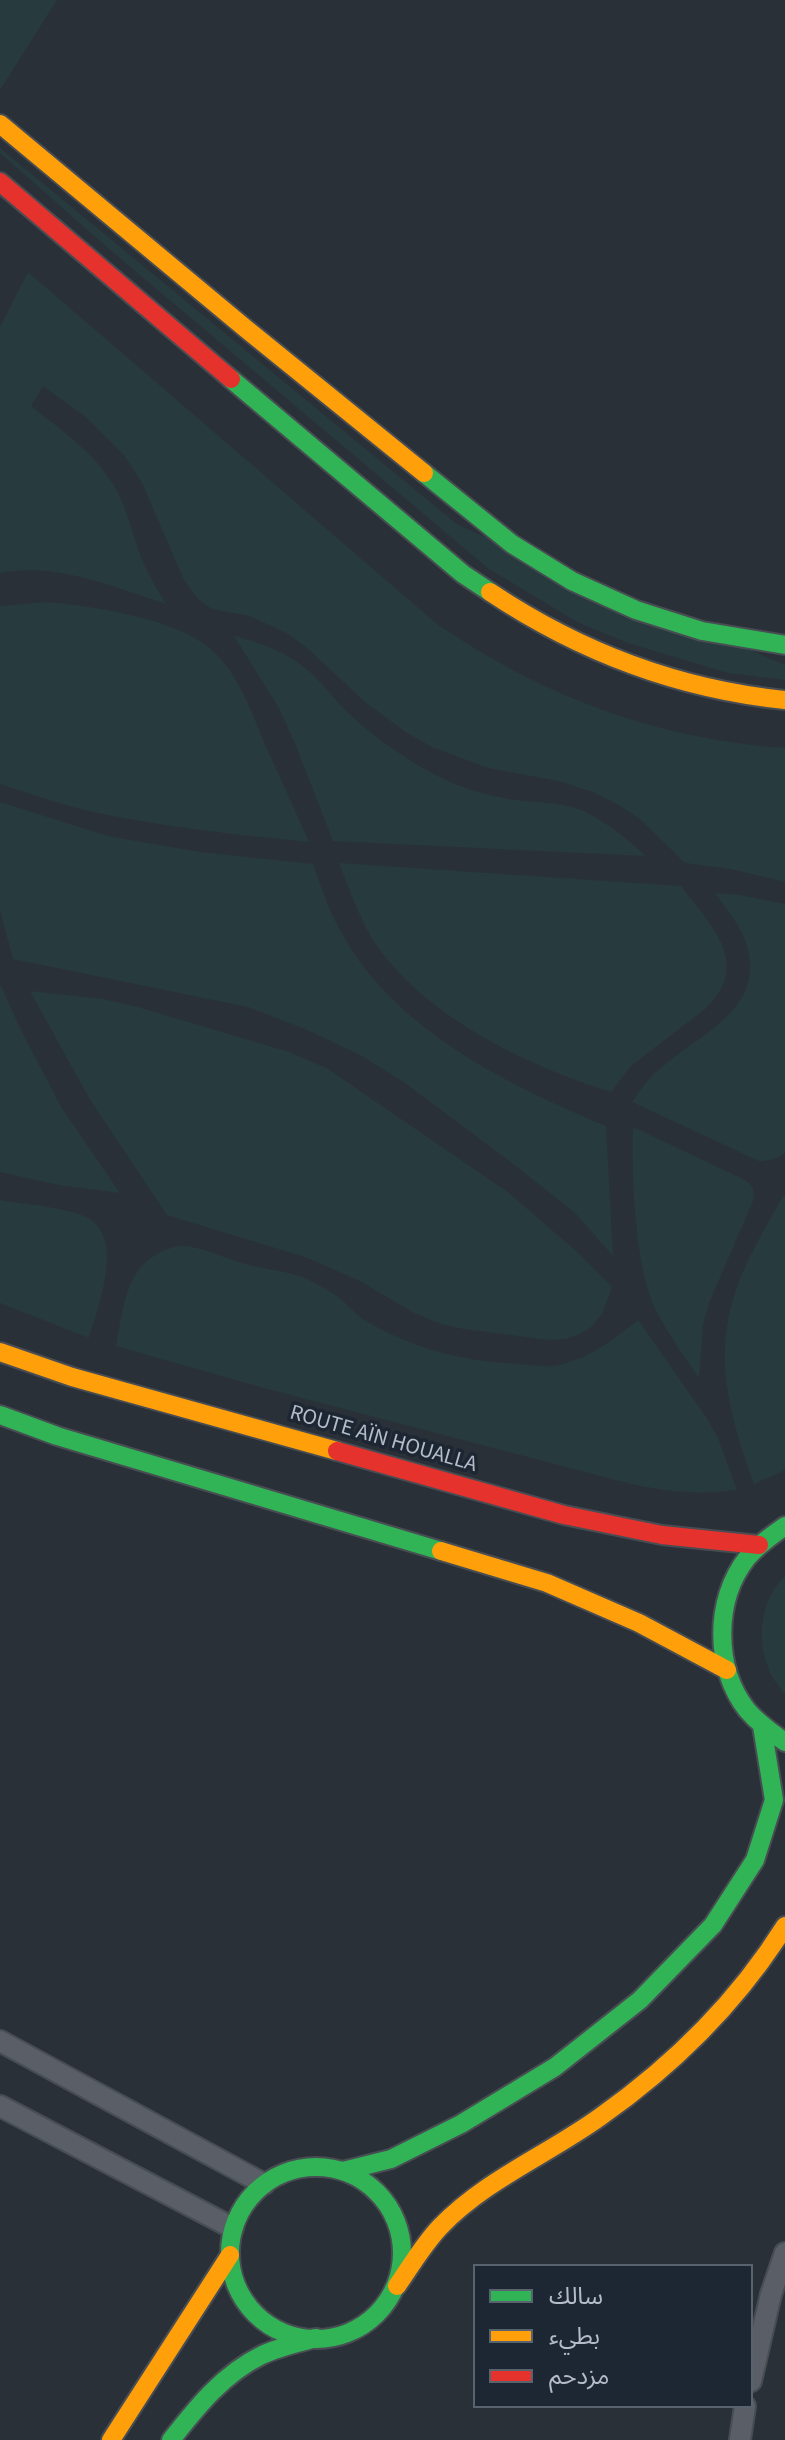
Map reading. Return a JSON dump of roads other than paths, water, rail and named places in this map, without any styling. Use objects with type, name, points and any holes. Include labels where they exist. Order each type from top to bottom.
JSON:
[{"type":"main road","points":[[3,127],[512,544],[572,581],[636,610],[702,631],[785,645]]},
{"type":"main road","points":[[0,182],[463,574],[519,611],[577,643],[638,669],[702,687],[785,700]]},
{"type":"main road","name":"ROUTE AÏN HOUALLA","points":[[0,1352],[72,1377],[564,1515],[662,1535],[759,1545]]},
{"type":"main road","points":[[0,1415],[57,1436],[547,1583],[639,1623],[727,1670]]},
{"type":"main road","points":[[785,1526],[759,1545],[738,1571],[725,1603],[721,1636],[727,1670],[741,1701],[762,1726],[785,1742]]},
{"type":"main road","points":[[343,2171],[391,2159],[461,2124],[555,2067],[640,2000],[713,1925],[755,1860],[774,1800],[762,1726]]},
{"type":"main road","points":[[395,2288],[403,2259],[399,2230],[387,2203],[367,2183],[343,2171],[316,2166],[289,2171],[264,2184],[245,2203],[233,2228],[230,2255],[235,2282],[249,2306],[271,2326],[298,2337],[327,2339],[356,2330],[379,2312],[440,2227],[476,2196],[600,2117],[672,2058],[740,1988],[785,1926]]},
{"type":"main road","points":[[111,2440],[230,2255]]},
{"type":"main road","points":[[171,2440],[199,2403],[232,2374],[262,2354],[316,2338]]},
{"type":"lane","points":[[0,2041],[264,2184]]},
{"type":"lane","points":[[0,2106],[233,2228]]},
{"type":"lane","points":[[753,2372],[771,2294],[785,2253]]},
{"type":"lane","points":[[740,2440],[745,2408]]}]
